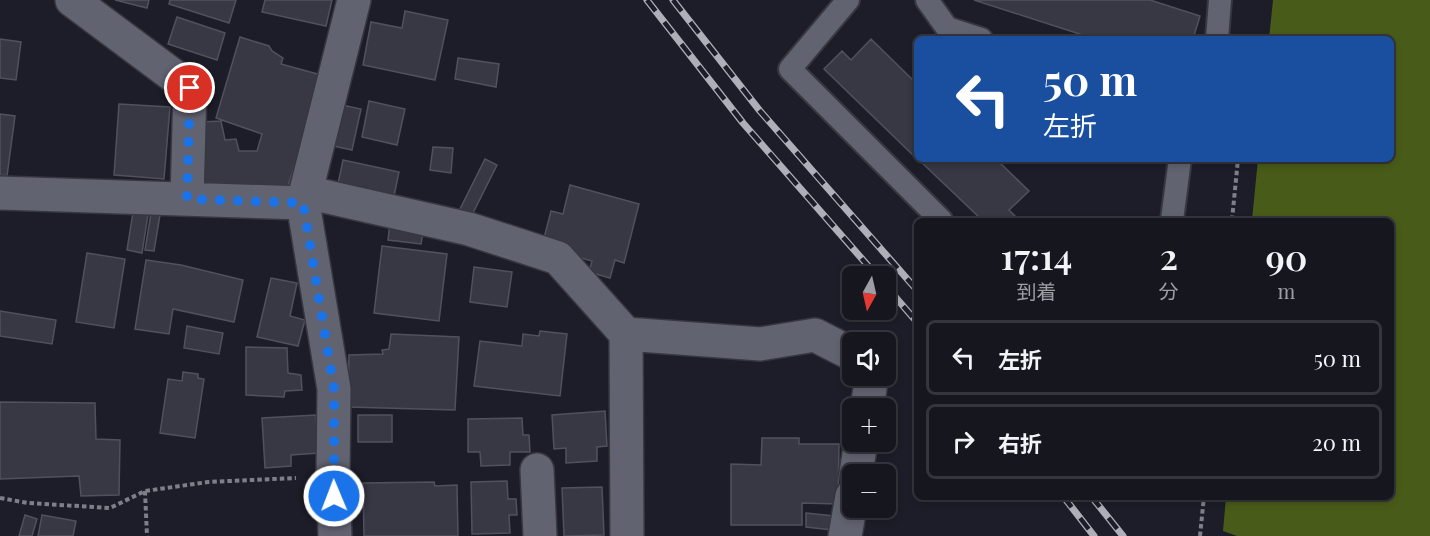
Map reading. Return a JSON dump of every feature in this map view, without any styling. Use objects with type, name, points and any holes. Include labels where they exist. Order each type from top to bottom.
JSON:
[{"type":"street","points":[[72,0],[190,88],[187,199]]},
{"type":"street","points":[[335,536],[334,389],[305,197],[354,0]]},
{"type":"street","points":[[0,193],[187,199],[305,197],[469,229],[558,258],[626,334],[627,536]]},
{"type":"street","points":[[626,334],[760,344],[815,335],[842,349]]},
{"type":"street","points":[[537,470],[540,536]]},
{"type":"street","points":[[845,536],[848,518]]},
{"type":"lane","points":[[848,0],[790,69],[939,218]]},
{"type":"lane","points":[[927,0],[947,28],[972,36]]},
{"type":"lane","points":[[1217,36],[1220,0]]},
{"type":"lane","points":[[1172,218],[1180,162]]},
{"type":"path","points":[[1232,218],[1238,162]]},
{"type":"path","points":[[0,498],[28,503],[110,508],[145,491],[208,482],[333,476]]},
{"type":"path","points":[[145,491],[147,536]]},
{"type":"path","points":[[1200,536],[1204,500]]},
{"type":"green space","points":[[1273,0],[1430,0],[1430,536],[1237,536],[1223,531],[1226,500],[1394,500],[1394,218],[1252,218],[1258,162],[1394,162],[1394,36],[1269,36]]},
{"type":"building","points":[[115,0],[149,0],[147,8]]},
{"type":"building","points":[[170,0],[236,0],[229,23],[169,4]]},
{"type":"building","points":[[265,0],[332,0],[326,26],[262,12]]},
{"type":"building","points":[[974,0],[1150,0],[1200,16],[1194,36],[1086,36]]},
{"type":"building","points":[[405,11],[448,20],[435,80],[363,65],[371,22],[402,28]]},
{"type":"building","points":[[177,17],[225,33],[217,60],[168,44]]},
{"type":"building","points":[[240,37],[269,46],[272,51],[283,58],[281,64],[321,75],[323,79],[287,189],[201,188],[201,122],[221,121],[225,140],[236,139],[239,151],[257,151],[262,134],[216,118]]},
{"type":"building","points":[[0,39],[21,42],[16,80],[0,78]]},
{"type":"building","points":[[871,39],[914,81],[914,156],[824,69],[842,51],[851,60]]},
{"type":"building","points":[[458,58],[499,64],[496,87],[455,79]]},
{"type":"building","points":[[369,101],[405,109],[397,145],[362,137]]},
{"type":"building","points":[[119,104],[170,107],[164,179],[114,175]]},
{"type":"building","points":[[342,105],[361,109],[352,150],[333,146]]},
{"type":"building","points":[[0,114],[15,116],[7,176],[0,175]]},
{"type":"building","points":[[433,147],[453,148],[451,173],[430,170]]},
{"type":"building","points":[[485,159],[497,165],[469,221],[457,215]]},
{"type":"building","points":[[343,160],[399,172],[394,196],[338,184]]},
{"type":"building","points":[[921,162],[999,162],[1029,191],[1009,210],[1017,218],[980,218]]},
{"type":"building","points":[[570,185],[639,204],[624,263],[615,260],[610,278],[589,272],[592,261],[556,251],[543,242],[551,211],[563,214]]},
{"type":"building","points":[[134,206],[149,208],[142,253],[127,250]]},
{"type":"building","points":[[152,207],[161,209],[154,251],[145,250]]},
{"type":"building","points":[[390,222],[424,226],[421,244],[388,240]]},
{"type":"building","points":[[382,246],[447,254],[439,321],[374,313]]},
{"type":"building","points":[[87,253],[125,259],[114,328],[76,322]]},
{"type":"building","points":[[146,260],[181,265],[243,280],[234,322],[173,309],[169,334],[135,329]]},
{"type":"building","points":[[474,267],[512,272],[507,307],[470,302]]},
{"type":"building","points":[[271,278],[297,283],[290,316],[305,320],[298,346],[257,337]]},
{"type":"building","points":[[0,311],[56,320],[52,344],[0,336]]},
{"type":"building","points":[[187,326],[223,333],[219,354],[184,348]]},
{"type":"building","points":[[540,331],[567,334],[560,396],[474,386],[480,341],[522,346],[523,334],[539,336]]},
{"type":"building","points":[[391,334],[459,337],[455,410],[348,407],[349,355],[383,354],[382,350],[389,349]]},
{"type":"building","points":[[246,347],[287,348],[288,373],[301,375],[302,390],[285,391],[284,397],[246,395]]},
{"type":"building","points":[[183,372],[198,374],[198,378],[204,379],[195,438],[160,433],[168,379],[182,381]]},
{"type":"building","points":[[0,402],[95,403],[96,439],[120,440],[119,495],[81,496],[79,476],[0,479]]},
{"type":"building","points":[[605,411],[607,446],[597,447],[597,461],[566,463],[566,448],[554,449],[552,415]]},
{"type":"building","points":[[316,415],[319,453],[291,455],[291,466],[265,468],[262,418]]},
{"type":"building","points":[[358,415],[392,415],[392,442],[358,442]]},
{"type":"building","points":[[522,418],[523,435],[529,435],[530,452],[510,452],[510,465],[481,466],[480,452],[468,452],[468,419]]},
{"type":"building","points":[[762,438],[799,438],[799,444],[839,444],[838,504],[802,503],[802,525],[731,525],[731,464],[761,465]]},
{"type":"building","points":[[507,481],[508,499],[516,499],[517,515],[509,515],[510,533],[472,534],[471,482]]},
{"type":"building","points":[[434,482],[435,486],[457,485],[458,536],[364,536],[363,483]]},
{"type":"building","points":[[602,487],[604,535],[564,536],[562,488]]},
{"type":"building","points":[[806,513],[834,516],[832,530],[806,527]]},
{"type":"building","points":[[25,515],[37,519],[32,536],[19,536]]},
{"type":"building","points":[[42,515],[76,521],[73,536],[38,536]]},
{"type":"railway","points":[[647,0],[743,123],[868,266]]},
{"type":"railway","points":[[673,0],[760,111],[914,287]]},
{"type":"railway","points":[[896,298],[914,319]]},
{"type":"railway","points":[[1066,500],[1094,536]]},
{"type":"railway","points":[[1094,500],[1123,536]]},
{"type":"route","points":[[190,88],[187,199],[303,203],[334,389],[334,496]]}]
